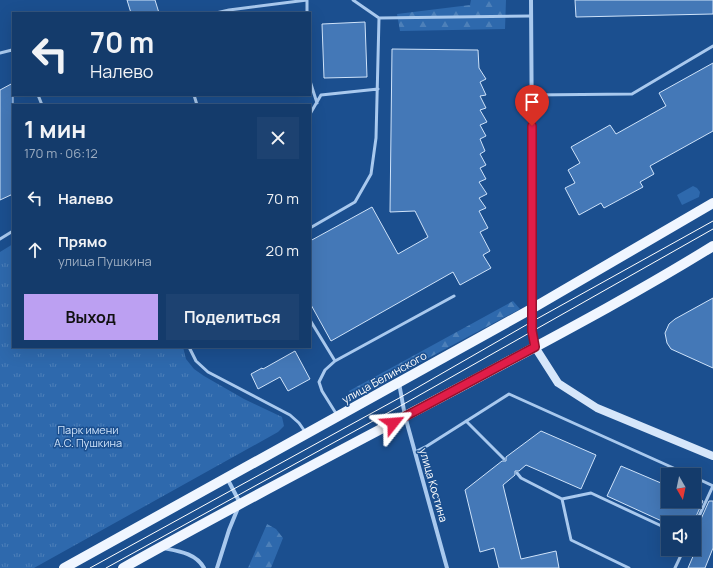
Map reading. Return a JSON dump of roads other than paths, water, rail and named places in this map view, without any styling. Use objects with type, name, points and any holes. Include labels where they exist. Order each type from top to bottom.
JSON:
[{"type":"main road","name":"улица Белинского","points":[[64,568],[533,308],[713,203]]},
{"type":"main road","points":[[122,568],[240,503],[535,347],[713,246]]},
{"type":"main road","points":[[533,308],[532,331],[535,347],[558,383],[597,408],[713,456]]},
{"type":"street","points":[[531,0],[533,308]]},
{"type":"street","name":"улица Костина","points":[[399,382],[405,416],[448,568]]},
{"type":"street","points":[[217,568],[229,530],[240,503],[227,478]]},
{"type":"street","points":[[160,547],[190,554],[201,562],[204,568]]},
{"type":"lane","points":[[220,12],[307,0],[307,12]]},
{"type":"lane","points":[[353,0],[379,18],[531,16]]},
{"type":"lane","points":[[311,227],[355,202],[370,174],[376,138],[379,18]]},
{"type":"lane","points":[[532,95],[632,94],[713,46]]},
{"type":"lane","points":[[0,53],[12,50]]},
{"type":"lane","points":[[311,84],[317,102]]},
{"type":"lane","points":[[311,112],[321,95],[378,88]]},
{"type":"lane","points":[[0,239],[12,232]]},
{"type":"lane","points":[[338,417],[324,394],[319,382],[325,370],[335,361],[454,296]]},
{"type":"lane","points":[[311,322],[335,361]]},
{"type":"lane","points":[[190,348],[196,361],[208,372],[290,415],[300,423],[307,434]]},
{"type":"lane","points":[[415,452],[509,394],[673,468]]},
{"type":"lane","points":[[466,421],[504,460]]},
{"type":"lane","points":[[517,473],[521,478],[562,499],[591,493],[661,526]]},
{"type":"lane","points":[[699,516],[713,486],[701,480]]},
{"type":"lane","points":[[562,499],[572,540],[629,568]]},
{"type":"lane","points":[[675,568],[681,556]]},
{"type":"tram line","points":[[90,568],[401,397],[533,321],[713,221]]},
{"type":"tram line","points":[[106,568],[402,405],[713,229]]},
{"type":"park label","name":"Парк имени А.С. Пушкина","points":[[88,435]]}]
